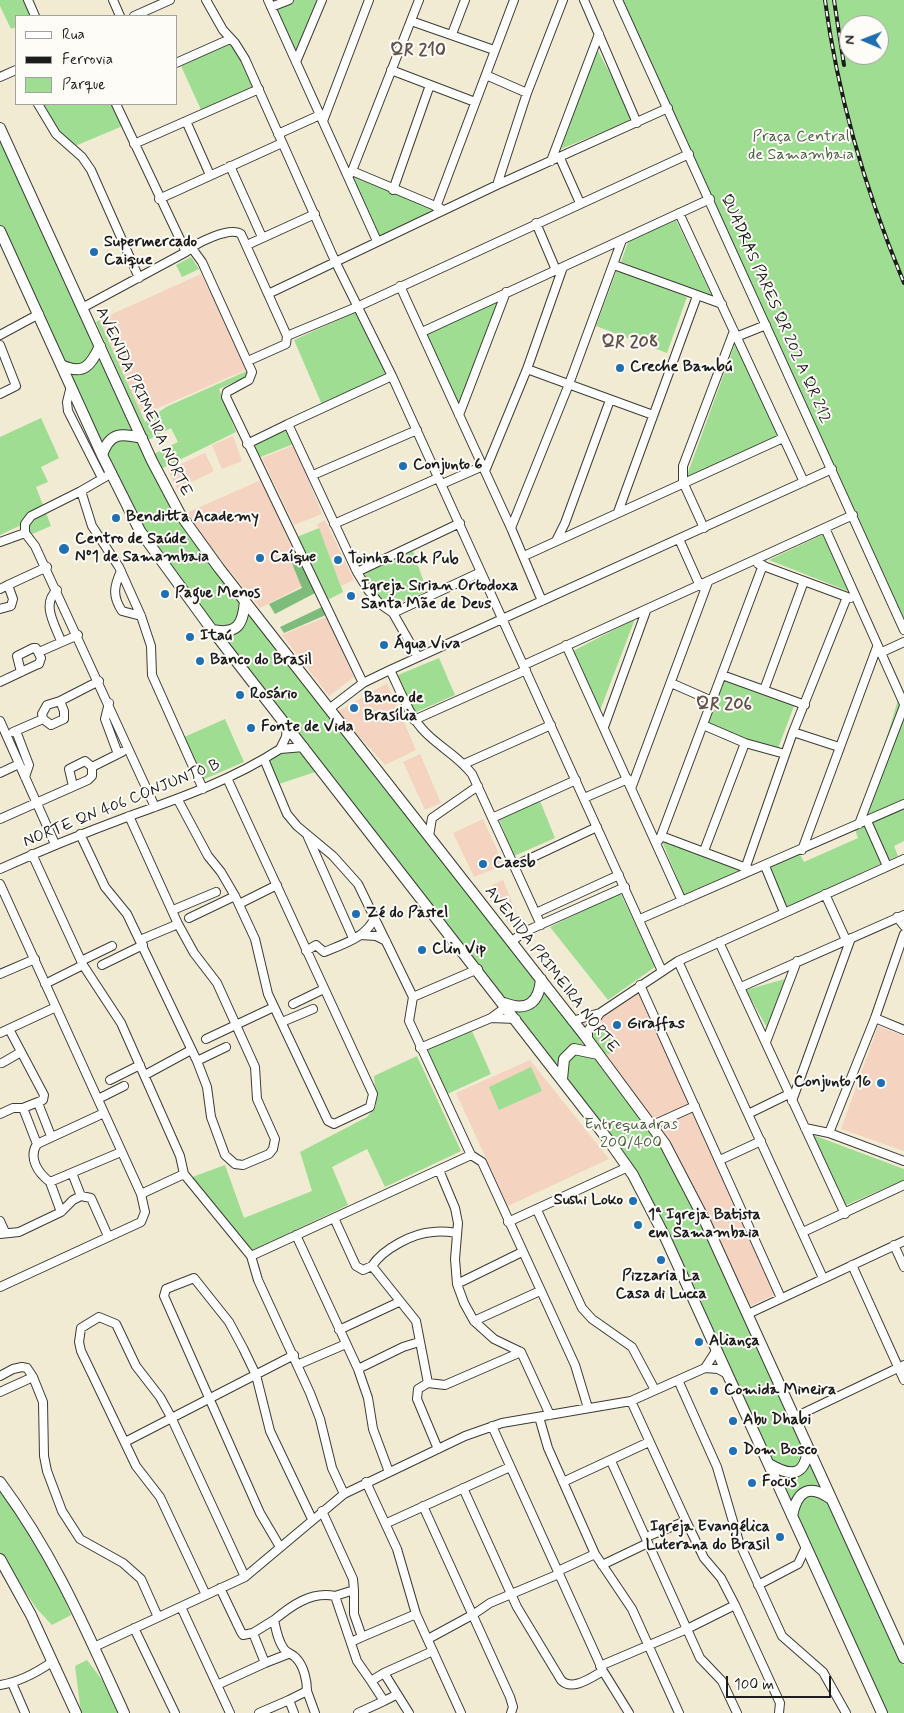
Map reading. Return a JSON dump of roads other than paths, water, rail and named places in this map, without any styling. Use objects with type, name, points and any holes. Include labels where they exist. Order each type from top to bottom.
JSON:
[{"type":"main road","name":"AVENIDA PRIMEIRA NORTE","points":[[0,128],[167,493],[180,514],[245,601],[588,1040],[653,1126],[688,1184],[904,1658]]},
{"type":"main road","points":[[0,231],[102,455],[140,532],[212,630],[478,969],[628,1167],[665,1237],[882,1713]]},
{"type":"main road","points":[[61,365],[70,369],[82,369],[92,362],[100,346]]},
{"type":"main road","points":[[102,455],[108,443],[117,436],[125,434],[142,438]]},
{"type":"main road","points":[[212,630],[230,631],[240,624],[244,619],[245,601]]},
{"type":"main road","points":[[505,1005],[515,1008],[530,1004],[538,995],[541,979]]},
{"type":"main road","points":[[562,1079],[564,1059],[574,1049],[598,1054]]},
{"type":"main road","points":[[768,1464],[785,1473],[796,1472],[804,1465],[808,1446]]},
{"type":"main road","points":[[0,1482],[49,1554],[124,1713]]},
{"type":"main road","points":[[792,1516],[799,1497],[806,1491],[819,1491],[832,1499]]},
{"type":"main road","points":[[0,1559],[31,1615],[76,1713]]},
{"type":"street","points":[[113,0],[120,15]]},
{"type":"street","points":[[139,15],[170,0]]},
{"type":"street","points":[[206,0],[230,39],[240,49],[335,261],[359,306],[460,523],[662,971]]},
{"type":"street","points":[[289,0],[270,4],[350,174],[378,241]]},
{"type":"street","points":[[296,62],[322,0]]},
{"type":"street","points":[[278,134],[322,118],[369,0]]},
{"type":"street","points":[[350,174],[419,0]]},
{"type":"street","points":[[452,34],[465,0]]},
{"type":"street","points":[[436,207],[514,0]]},
{"type":"street","points":[[497,186],[527,93],[563,0]]},
{"type":"street","points":[[584,0],[637,123]]},
{"type":"street","name":"QUADRAS PARES QR 202 A QR 212","points":[[618,0],[710,199],[904,630]]},
{"type":"street","points":[[30,1],[35,15]]},
{"type":"street","points":[[411,21],[494,50]]},
{"type":"street","points":[[580,203],[555,160],[599,34]]},
{"type":"street","points":[[178,62],[230,39]]},
{"type":"street","points":[[0,77],[15,70]]},
{"type":"street","points":[[391,70],[474,102]]},
{"type":"street","points":[[486,75],[527,93]]},
{"type":"street","points":[[393,190],[430,85]]},
{"type":"street","points":[[134,144],[258,89]]},
{"type":"street","points":[[39,105],[56,134],[82,157],[91,170],[139,278]]},
{"type":"street","points":[[116,105],[159,199],[189,249],[202,262],[248,361],[252,376],[227,392],[226,397],[247,444],[265,474],[341,642],[363,684]]},
{"type":"street","points":[[268,294],[378,241],[668,108]]},
{"type":"street","points":[[186,121],[210,175]]},
{"type":"street","points":[[159,199],[282,143]]},
{"type":"street","points":[[287,336],[359,306],[688,154]]},
{"type":"street","points":[[230,166],[262,238]]},
{"type":"street","points":[[350,174],[447,210]]},
{"type":"street","points":[[422,332],[710,199]]},
{"type":"street","points":[[679,213],[804,482]]},
{"type":"street","points":[[246,245],[315,214]]},
{"type":"street","points":[[484,468],[526,369],[560,268],[536,223]]},
{"type":"street","points":[[82,308],[189,249],[234,230],[242,234],[287,336],[286,344],[248,361]]},
{"type":"street","points":[[512,528],[569,384],[622,240]]},
{"type":"street","points":[[614,265],[722,304]]},
{"type":"street","points":[[400,286],[512,528],[542,601]]},
{"type":"street","points":[[459,415],[506,292]]},
{"type":"street","points":[[618,512],[697,296]]},
{"type":"street","points":[[0,335],[39,314]]},
{"type":"street","points":[[735,334],[766,326]]},
{"type":"street","points":[[704,528],[683,482],[683,466],[735,334]]},
{"type":"street","points":[[0,345],[16,386],[0,394]]},
{"type":"street","points":[[526,369],[653,415]]},
{"type":"street","points":[[247,444],[392,376]]},
{"type":"street","points":[[71,386],[66,402],[68,411],[102,478]]},
{"type":"street","points":[[557,539],[565,523],[610,400]]},
{"type":"street","points":[[288,424],[357,572],[368,590],[380,604],[393,613],[418,657]]},
{"type":"street","points":[[312,475],[417,430]]},
{"type":"street","points":[[524,556],[557,539],[783,438]]},
{"type":"street","points":[[334,524],[440,481],[484,468]]},
{"type":"street","points":[[329,709],[363,684],[390,670],[832,469]]},
{"type":"street","points":[[112,472],[81,491],[31,516],[25,524],[25,533],[35,546],[58,590],[155,807]]},
{"type":"street","points":[[81,491],[92,526],[121,571],[141,616],[151,646],[152,675],[203,789]]},
{"type":"street","points":[[414,720],[525,668],[566,645],[646,611],[853,515]]},
{"type":"street","points":[[357,572],[460,523]]},
{"type":"street","points":[[825,528],[904,705],[859,824]]},
{"type":"street","points":[[0,542],[25,533]]},
{"type":"street","points":[[584,798],[630,782],[671,683],[704,584],[679,539]]},
{"type":"street","points":[[752,562],[857,600]]},
{"type":"street","points":[[659,839],[762,565]]},
{"type":"street","points":[[0,589],[47,567]]},
{"type":"street","points":[[121,571],[114,584],[115,598],[122,611],[141,616]]},
{"type":"street","points":[[393,613],[481,572]]},
{"type":"street","points":[[764,690],[804,581]]},
{"type":"street","points":[[0,610],[13,604],[14,599],[8,585]]},
{"type":"street","points":[[58,590],[52,595],[49,609],[61,641]]},
{"type":"street","points":[[749,870],[785,754],[847,597]]},
{"type":"street","points":[[604,727],[646,611]]},
{"type":"street","points":[[40,652],[78,635]]},
{"type":"street","points":[[878,650],[904,642]]},
{"type":"street","points":[[566,645],[630,782],[659,839],[682,901]]},
{"type":"street","points":[[22,672],[17,661],[18,654],[34,648],[40,652]]},
{"type":"street","points":[[802,850],[839,747],[878,650]]},
{"type":"street","points":[[0,682],[38,664],[40,652]]},
{"type":"street","points":[[390,670],[414,720],[427,734],[464,764],[478,786],[541,926]]},
{"type":"street","points":[[722,675],[805,705]]},
{"type":"street","points":[[60,701],[64,711],[64,719],[51,726],[43,719],[42,714],[45,706],[60,701],[98,681]]},
{"type":"street","points":[[671,683],[712,701]]},
{"type":"street","points":[[109,703],[105,720],[118,754]]},
{"type":"street","points":[[7,734],[43,719]]},
{"type":"street","points":[[0,721],[38,803],[54,844]]},
{"type":"street","points":[[280,749],[286,737],[287,725]]},
{"type":"street","points":[[464,764],[551,725]]},
{"type":"street","points":[[703,725],[745,743],[785,754]]},
{"type":"street","points":[[16,731],[29,765],[25,777]]},
{"type":"street","points":[[793,732],[839,747]]},
{"type":"street","points":[[704,852],[745,743]]},
{"type":"street","name":"NORTE QN 406 CONJUNTO B","points":[[0,870],[54,844],[178,800],[227,778],[280,749],[304,747]]},
{"type":"street","points":[[92,767],[129,750]]},
{"type":"street","points":[[264,759],[287,814],[297,826],[332,856],[358,884],[375,917],[413,997],[409,1021],[420,1048],[471,1155],[482,1162],[575,1365],[588,1408]]},
{"type":"street","points":[[0,819],[38,803],[73,786],[92,776],[92,767],[85,761],[69,769],[73,786]]},
{"type":"street","points":[[0,773],[19,764]]},
{"type":"street","points":[[178,800],[208,856],[221,872],[239,904],[255,939],[264,983],[274,1007],[328,1121],[334,1124],[370,1107],[373,1094],[227,778]]},
{"type":"street","points":[[492,818],[576,780]]},
{"type":"street","points":[[429,836],[432,818],[478,786]]},
{"type":"street","points":[[640,919],[904,804]]},
{"type":"street","points":[[80,834],[105,887],[127,914],[142,943],[197,1061],[207,1087],[211,1117],[230,1161],[243,1165],[269,1154],[273,1149],[275,1139],[258,1099],[255,1067],[217,983],[194,953],[178,924],[129,816]]},
{"type":"street","points":[[867,821],[887,866]]},
{"type":"street","points":[[514,866],[597,827]]},
{"type":"street","points":[[306,833],[322,865],[353,938]]},
{"type":"street","points":[[659,839],[704,852],[749,870]]},
{"type":"street","points":[[32,854],[82,963],[121,1023],[180,1156],[184,1174],[251,1256],[258,1280],[294,1355],[320,1419],[332,1468],[344,1494]]},
{"type":"street","points":[[322,865],[332,856]]},
{"type":"street","points":[[588,1040],[588,1031],[600,1014],[640,985],[678,961],[904,859]]},
{"type":"street","points":[[765,866],[784,912]]},
{"type":"street","points":[[536,913],[619,875]]},
{"type":"street","points":[[0,884],[141,1194],[145,1212],[141,1222],[2,1286],[0,1276]]},
{"type":"street","points":[[239,904],[277,885]]},
{"type":"street","points":[[510,942],[524,932],[625,887]]},
{"type":"street","points":[[172,910],[216,892]]},
{"type":"street","points":[[748,1114],[791,1097],[848,939],[825,894]]},
{"type":"street","points":[[189,918],[235,896]]},
{"type":"street","points":[[741,987],[901,916],[904,926]]},
{"type":"street","points":[[306,951],[316,945],[324,952],[361,935],[368,930],[375,917]]},
{"type":"street","points":[[102,965],[178,924]]},
{"type":"street","points":[[829,1133],[875,1018],[904,934]]},
{"type":"street","points":[[361,935],[376,936],[386,941]]},
{"type":"street","points":[[719,942],[845,1214]]},
{"type":"street","points":[[46,984],[112,946]]},
{"type":"street","points":[[0,974],[34,959]]},
{"type":"street","points":[[678,961],[823,1278]]},
{"type":"street","points":[[766,1042],[797,961]]},
{"type":"street","points":[[413,997],[478,969]]},
{"type":"street","points":[[640,985],[781,1298]]},
{"type":"street","points":[[293,1004],[324,989]]},
{"type":"street","points":[[420,1048],[491,1018],[505,1005]]},
{"type":"street","points":[[0,1033],[56,1007]]},
{"type":"street","points":[[206,1039],[236,1023],[274,1007]]},
{"type":"street","points":[[282,1022],[313,1009]]},
{"type":"street","points":[[572,1021],[600,1014]]},
{"type":"street","points":[[491,1018],[516,1019]]},
{"type":"street","points":[[875,1018],[904,1030]]},
{"type":"street","points":[[0,1114],[13,1108],[23,1108],[43,1100],[44,1095],[25,1056],[8,1029]]},
{"type":"street","points":[[197,1061],[226,1047]]},
{"type":"street","points":[[144,1075],[191,1050]]},
{"type":"street","points":[[1,1062],[21,1052]]},
{"type":"street","points":[[110,1080],[140,1065]]},
{"type":"street","points":[[98,1099],[124,1086]]},
{"type":"street","points":[[38,1102],[51,1136]]},
{"type":"street","points":[[653,1126],[695,1106]]},
{"type":"street","points":[[23,1108],[37,1144]]},
{"type":"street","points":[[61,1212],[50,1182],[38,1171],[35,1164],[34,1149],[37,1144],[51,1136],[104,1113]]},
{"type":"street","points":[[805,1128],[829,1133],[904,1161]]},
{"type":"street","points":[[720,1160],[761,1141]]},
{"type":"street","points":[[50,1182],[121,1152]]},
{"type":"street","points":[[251,1256],[471,1155]]},
{"type":"street","points":[[508,1222],[628,1167]]},
{"type":"street","points":[[439,1170],[455,1208],[458,1223],[455,1259],[458,1284],[474,1320],[494,1339],[520,1352],[550,1415]]},
{"type":"street","points":[[72,1174],[81,1196]]},
{"type":"street","points":[[141,1194],[184,1174]]},
{"type":"street","points":[[803,1232],[904,1185]]},
{"type":"street","points":[[0,1221],[2,1233],[18,1232],[61,1212],[73,1200],[81,1196],[92,1198],[108,1236]]},
{"type":"street","points":[[537,1210],[582,1308],[592,1319],[632,1347],[655,1390]]},
{"type":"street","points":[[334,1218],[356,1266],[363,1270],[372,1266],[378,1257],[392,1248],[419,1236],[434,1232],[458,1233]]},
{"type":"street","points":[[296,1235],[358,1369],[368,1398],[373,1429],[389,1472]]},
{"type":"street","points":[[748,1314],[904,1241]]},
{"type":"street","points":[[894,1245],[904,1267]]},
{"type":"street","points":[[458,1284],[522,1252]]},
{"type":"street","points":[[852,1265],[901,1367],[904,1380]]},
{"type":"street","points":[[372,1266],[416,1321],[428,1383]]},
{"type":"street","points":[[280,1547],[260,1513],[164,1296],[166,1289],[194,1278],[199,1282],[215,1307],[229,1322],[256,1375],[270,1431],[312,1519]]},
{"type":"street","points":[[474,1320],[540,1291]]},
{"type":"street","points":[[339,1330],[399,1302]]},
{"type":"street","points":[[206,1596],[160,1497],[139,1472],[82,1351],[79,1342],[81,1328],[91,1320],[99,1317],[116,1324],[136,1366],[160,1397],[245,1576]]},
{"type":"street","points":[[358,1369],[403,1346],[419,1342]]},
{"type":"street","points":[[297,1365],[346,1344]]},
{"type":"street","points":[[706,1368],[716,1351]]},
{"type":"street","points":[[438,1449],[417,1398],[418,1389],[428,1383],[445,1385],[520,1352]]},
{"type":"street","points":[[126,1442],[171,1417],[294,1355]]},
{"type":"street","points":[[0,1376],[13,1369],[22,1367],[27,1368],[33,1377],[43,1402],[45,1418],[44,1456],[47,1471],[62,1511],[80,1539],[123,1563],[141,1578],[158,1617]]},
{"type":"street","points":[[795,1417],[901,1367]]},
{"type":"street","points":[[94,1647],[206,1596],[245,1576],[344,1494],[438,1449],[492,1426],[631,1401],[706,1368],[718,1368],[727,1374]]},
{"type":"street","points":[[0,1392],[33,1377]]},
{"type":"street","points":[[678,1380],[718,1467],[733,1527],[782,1636],[823,1672],[846,1713]]},
{"type":"street","points":[[631,1401],[704,1558],[721,1578],[736,1605],[780,1703],[779,1713]]},
{"type":"street","points":[[539,1417],[548,1448],[595,1554],[624,1595],[649,1645],[679,1713]]},
{"type":"street","points":[[492,1426],[602,1668],[629,1713]]},
{"type":"street","points":[[563,1482],[649,1442]]},
{"type":"street","points":[[611,1461],[700,1658],[722,1681],[737,1713]]},
{"type":"street","points":[[387,1523],[510,1467]]},
{"type":"street","points":[[366,1482],[387,1523],[402,1562],[416,1614],[461,1713]]},
{"type":"street","points":[[463,1488],[512,1595],[564,1683],[576,1684],[602,1668],[736,1605]]},
{"type":"street","points":[[423,1506],[474,1614],[512,1702],[511,1713]]},
{"type":"street","points":[[322,1511],[353,1579],[354,1614],[362,1637]]},
{"type":"street","points":[[602,1565],[686,1521]]},
{"type":"street","points":[[758,1585],[798,1564],[806,1547]]},
{"type":"street","points":[[428,1639],[490,1603],[512,1595],[595,1554]]},
{"type":"street","points":[[798,1564],[815,1567]]},
{"type":"street","points":[[220,1588],[244,1635],[253,1632],[274,1620],[291,1607],[317,1594],[335,1596],[354,1590]]},
{"type":"street","points":[[335,1596],[357,1661],[384,1701]]},
{"type":"street","points":[[181,1607],[230,1713]]},
{"type":"street","points":[[351,1642],[416,1614]]},
{"type":"street","points":[[274,1620],[279,1639],[288,1654],[296,1658],[301,1666],[307,1684],[307,1692],[315,1713]]},
{"type":"street","points":[[134,1628],[175,1713]]},
{"type":"street","points":[[253,1632],[266,1663]]},
{"type":"street","points":[[371,1681],[384,1673],[433,1651]]},
{"type":"street","points":[[217,1685],[288,1654]]},
{"type":"street","points":[[0,1685],[12,1683],[54,1667]]},
{"type":"street","points":[[384,1673],[409,1713]]},
{"type":"street","points":[[12,1683],[25,1713]]},
{"type":"street","points":[[260,1713],[307,1692]]},
{"type":"street","points":[[358,1713],[396,1695]]},
{"type":"street","points":[[289,1700],[294,1713]]},
{"type":"railway","points":[[825,0],[837,73],[855,144],[877,214],[904,283]]},
{"type":"railway","points":[[834,0],[839,32]]},
{"type":"place","name":"Supermercado Caique","points":[[94,252]]},
{"type":"place","name":"Creche Bambú","points":[[620,368]]},
{"type":"place","name":"Conjunto 6","points":[[403,466]]},
{"type":"place","name":"Benditta Academy","points":[[116,518]]},
{"type":"place","name":"Centro de Saúde Nº1 de Samambaia","points":[[64,549]]},
{"type":"place","name":"Caíque","points":[[260,558]]},
{"type":"place","name":"Toinha Rock Pub","points":[[338,560]]},
{"type":"place","name":"Pague Menos","points":[[165,594]]},
{"type":"place","name":"Igreja Sirian Ortodoxa Santa Mãe de Deus","points":[[351,596]]},
{"type":"place","name":"Itaú","points":[[190,637]]},
{"type":"place","name":"Água Viva","points":[[384,645]]},
{"type":"place","name":"Banco do Brasil","points":[[200,661]]},
{"type":"place","name":"Rosário","points":[[240,695]]},
{"type":"place","name":"Banco de Brasília","points":[[354,708]]},
{"type":"place","name":"Fonte de Vida","points":[[251,728]]},
{"type":"place","name":"Caesb","points":[[483,864]]},
{"type":"place","name":"Zé do Pastel","points":[[356,914]]},
{"type":"place","name":"Clin Vip","points":[[422,950]]},
{"type":"place","name":"Giraffas","points":[[617,1025]]},
{"type":"place","name":"Conjunto 16","points":[[881,1083]]},
{"type":"place","name":"Sushi Loko","points":[[633,1201]]},
{"type":"place","name":"1ª Igreja Batista em Samambaia","points":[[638,1225]]},
{"type":"place","name":"Pizzaria La Casa di Lucca","points":[[661,1260]]},
{"type":"place","name":"Aliança","points":[[699,1342]]},
{"type":"place","name":"Comida Mineira","points":[[714,1391]]},
{"type":"place","name":"Abu Dhabi","points":[[733,1421]]},
{"type":"place","name":"Dom Bosco","points":[[733,1451]]},
{"type":"place","name":"Focus","points":[[752,1483]]},
{"type":"place","name":"Igreja Evangélica Luterana do Brasil","points":[[780,1537]]},
{"type":"district","name":"QR 210","points":[[418,51]]},
{"type":"district","name":"QR 208","points":[[630,343]]},
{"type":"district","name":"QR 206","points":[[724,705]]},
{"type":"park label","name":"Praça Central de Samambaia","points":[[801,147]]},
{"type":"park label","name":"Entrequadras 200/400","points":[[631,1135]]}]
